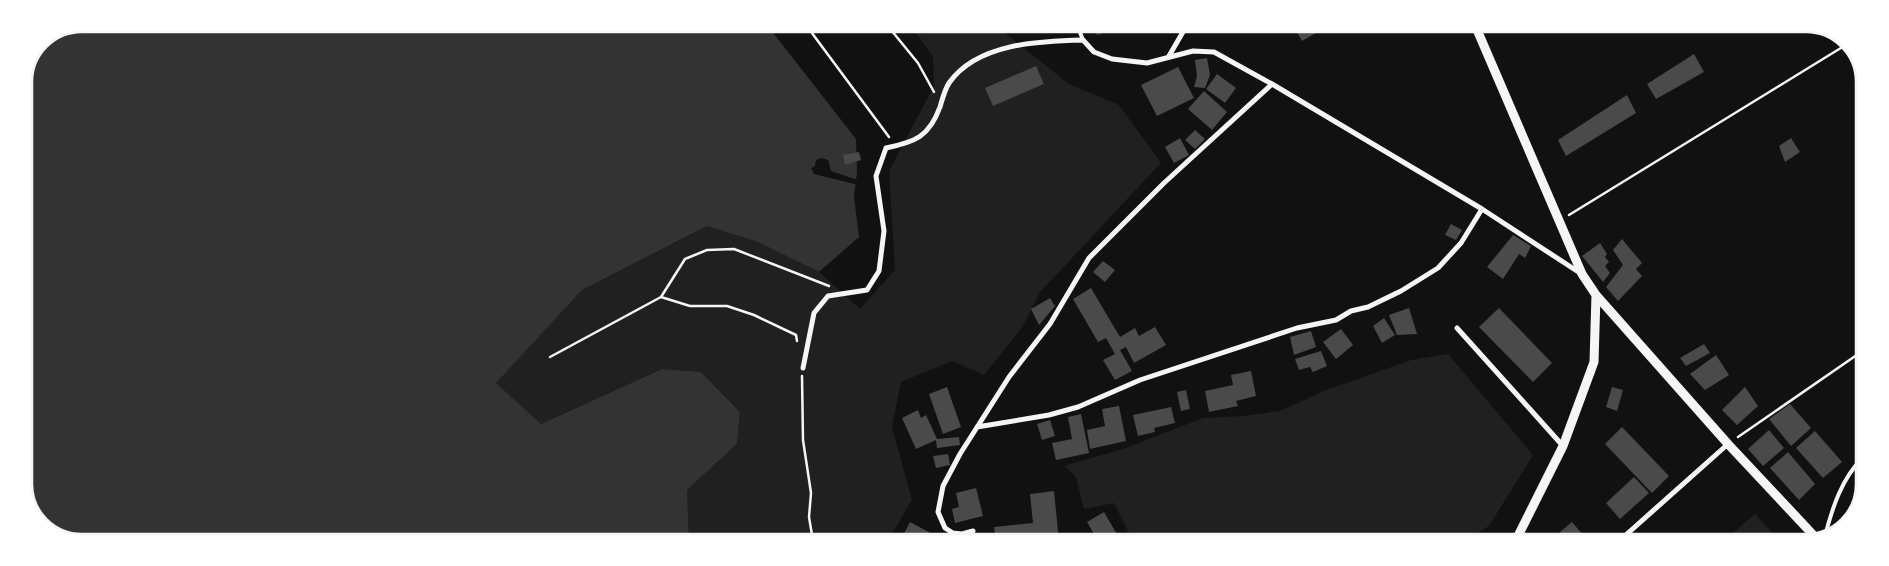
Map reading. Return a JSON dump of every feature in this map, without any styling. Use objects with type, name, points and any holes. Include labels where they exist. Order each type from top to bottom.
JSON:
[{"type":"street","points":[[1169,56],[1182,33]]},
{"type":"street","points":[[1478,33],[1582,274],[1596,295],[1728,444],[1812,533]]},
{"type":"street","points":[[803,368],[814,313],[828,296],[867,290],[879,271],[884,231],[876,176],[886,148],[910,143],[928,132],[935,122],[949,83],[964,68],[983,56],[1043,41],[1083,40],[1094,52],[1112,59],[1147,63],[1193,51],[1214,52],[1272,84],[1482,209],[1582,274]]},
{"type":"street","points":[[973,531],[953,533],[945,528],[938,512],[943,486],[1009,377],[1050,324],[1089,258],[1164,183],[1272,84]]},
{"type":"street","points":[[977,427],[1032,419],[1078,406],[1140,380],[1297,328],[1336,320],[1351,312],[1368,307],[1400,291],[1438,268],[1461,243],[1482,209]]},
{"type":"street","points":[[1519,534],[1563,446],[1594,362],[1596,295]]},
{"type":"street","points":[[1457,328],[1563,446]]},
{"type":"street","points":[[1627,534],[1728,444]]},
{"type":"lane","points":[[1080,33],[1083,40]]},
{"type":"lane","points":[[1827,529],[1841,488],[1856,464]]},
{"type":"path","points":[[813,33],[896,146]]},
{"type":"path","points":[[894,33],[918,63],[934,93],[943,98]]},
{"type":"path","points":[[1559,221],[1842,47]]},
{"type":"path","points":[[550,357],[661,297],[686,258],[707,250],[734,249],[829,286],[855,292]]},
{"type":"path","points":[[661,297],[690,306],[727,306],[754,315],[796,335],[798,343]]},
{"type":"path","points":[[1728,444],[1856,356]]},
{"type":"path","points":[[803,368],[803,440],[811,493],[809,516],[812,534]]},
{"type":"shaded area","points":[[73,33],[773,33],[856,139],[857,172],[854,197],[859,237],[819,272],[758,242],[707,226],[582,290],[496,383],[541,424],[662,369],[701,372],[740,412],[737,444],[687,490],[689,534],[83,534],[70,532],[58,527],[39,508],[33,493],[33,73],[41,55],[55,41]]},
{"type":"shaded area","points":[[916,33],[1005,33],[1069,84],[1119,105],[1161,163],[1041,291],[1021,329],[984,375],[952,361],[901,382],[892,427],[912,500],[892,534],[689,534],[687,490],[737,444],[740,412],[701,372],[662,369],[541,424],[495,383],[582,290],[707,226],[758,242],[819,272],[860,309],[895,270],[889,171],[934,86],[933,56]]},
{"type":"shaded area","points":[[1448,354],[1533,455],[1489,526],[1476,534],[1130,534],[1114,503],[1084,509],[1076,477],[1064,466],[1123,449],[1203,418],[1243,416],[1280,411],[1324,391],[1411,360]]},
{"type":"shaded area","points":[[1755,514],[1774,534],[1731,534]]},
{"type":"pier","points":[[822,158],[828,160],[831,171],[858,180],[858,185],[814,174],[811,168],[815,166],[816,160]]},
{"type":"building","points":[[1298,33],[1316,33],[1302,41]]},
{"type":"building","points":[[1694,54],[1704,72],[1656,99],[1647,84]]},
{"type":"building","points":[[1207,58],[1210,75],[1205,88],[1194,87],[1197,76],[1195,60]]},
{"type":"building","points":[[1036,66],[1044,84],[993,106],[985,88]]},
{"type":"building","points":[[1178,67],[1194,98],[1157,116],[1141,85]]},
{"type":"building","points":[[1217,74],[1236,88],[1225,103],[1206,89]]},
{"type":"building","points":[[1204,91],[1227,112],[1212,130],[1188,109]]},
{"type":"building","points":[[1627,95],[1636,113],[1566,156],[1558,140]]},
{"type":"building","points":[[1195,130],[1205,139],[1195,149],[1185,140]]},
{"type":"building","points":[[1180,138],[1189,155],[1174,163],[1165,147]]},
{"type":"building","points":[[1791,138],[1800,152],[1785,162],[1779,146]]},
{"type":"building","points":[[859,152],[861,160],[845,165],[843,155]]},
{"type":"building","points":[[1451,224],[1462,230],[1456,240],[1445,235]]},
{"type":"building","points":[[1513,235],[1531,246],[1525,258],[1519,254],[1503,279],[1487,267]]},
{"type":"building","points":[[1622,239],[1642,263],[1636,269],[1642,276],[1618,301],[1606,287],[1623,265],[1613,250]]},
{"type":"building","points":[[1600,243],[1607,254],[1605,257],[1609,262],[1605,266],[1610,273],[1603,282],[1582,256]]},
{"type":"building","points":[[1103,261],[1115,270],[1105,282],[1093,272]]},
{"type":"building","points":[[1091,288],[1120,337],[1135,328],[1139,336],[1155,327],[1166,345],[1134,363],[1126,347],[1120,350],[1132,371],[1115,380],[1103,360],[1115,354],[1106,338],[1098,342],[1073,299]]},
{"type":"building","points":[[1050,298],[1055,306],[1039,325],[1031,309]]},
{"type":"building","points":[[1409,308],[1417,334],[1397,335],[1389,315]]},
{"type":"building","points":[[1499,308],[1552,363],[1533,382],[1479,327]]},
{"type":"building","points":[[1384,318],[1395,335],[1382,343],[1373,326]]},
{"type":"building","points":[[1341,329],[1353,345],[1336,359],[1323,342]]},
{"type":"building","points":[[1311,331],[1316,347],[1294,355],[1290,337]]},
{"type":"building","points":[[1704,344],[1710,353],[1686,366],[1680,358]]},
{"type":"building","points":[[1321,351],[1327,366],[1313,372],[1310,367],[1299,370],[1295,359]]},
{"type":"building","points":[[1716,355],[1729,375],[1705,390],[1690,374]]},
{"type":"building","points":[[1251,371],[1256,396],[1236,401],[1238,406],[1209,412],[1205,391],[1233,385],[1231,375]]},
{"type":"building","points":[[947,387],[961,427],[943,434],[929,394]]},
{"type":"building","points":[[1612,387],[1623,390],[1617,411],[1606,407]]},
{"type":"building","points":[[1745,387],[1758,406],[1737,425],[1722,410]]},
{"type":"building","points":[[1186,390],[1190,409],[1181,411],[1177,392]]},
{"type":"building","points":[[1790,404],[1811,428],[1791,446],[1769,419]]},
{"type":"building","points":[[1119,406],[1126,441],[1090,449],[1087,430],[1105,426],[1102,409]]},
{"type":"building","points":[[1171,407],[1175,423],[1154,428],[1155,432],[1138,436],[1133,415]]},
{"type":"building","points":[[918,410],[921,418],[926,415],[937,439],[959,437],[960,445],[937,448],[936,440],[916,449],[902,418]]},
{"type":"building","points":[[1081,414],[1089,453],[1056,460],[1052,443],[1072,439],[1068,417]]},
{"type":"building","points":[[1050,420],[1055,436],[1042,440],[1037,424]]},
{"type":"building","points":[[1622,427],[1669,476],[1652,493],[1605,444]]},
{"type":"building","points":[[1769,430],[1784,448],[1763,466],[1748,449]]},
{"type":"building","points":[[1815,431],[1842,462],[1823,478],[1796,448]]},
{"type":"building","points":[[1788,452],[1815,484],[1799,500],[1770,468]]},
{"type":"building","points":[[948,454],[950,465],[936,468],[933,456]]},
{"type":"building","points":[[1634,477],[1649,493],[1620,519],[1606,503]]},
{"type":"building","points":[[976,488],[983,516],[955,523],[952,509],[959,507],[956,493]]},
{"type":"building","points":[[1054,491],[1058,534],[995,534],[994,527],[1033,523],[1030,494]]},
{"type":"building","points":[[1104,512],[1117,534],[1094,534],[1087,522]]},
{"type":"building","points":[[910,522],[932,534],[904,534]]},
{"type":"building","points":[[1572,522],[1582,534],[1558,534]]}]
